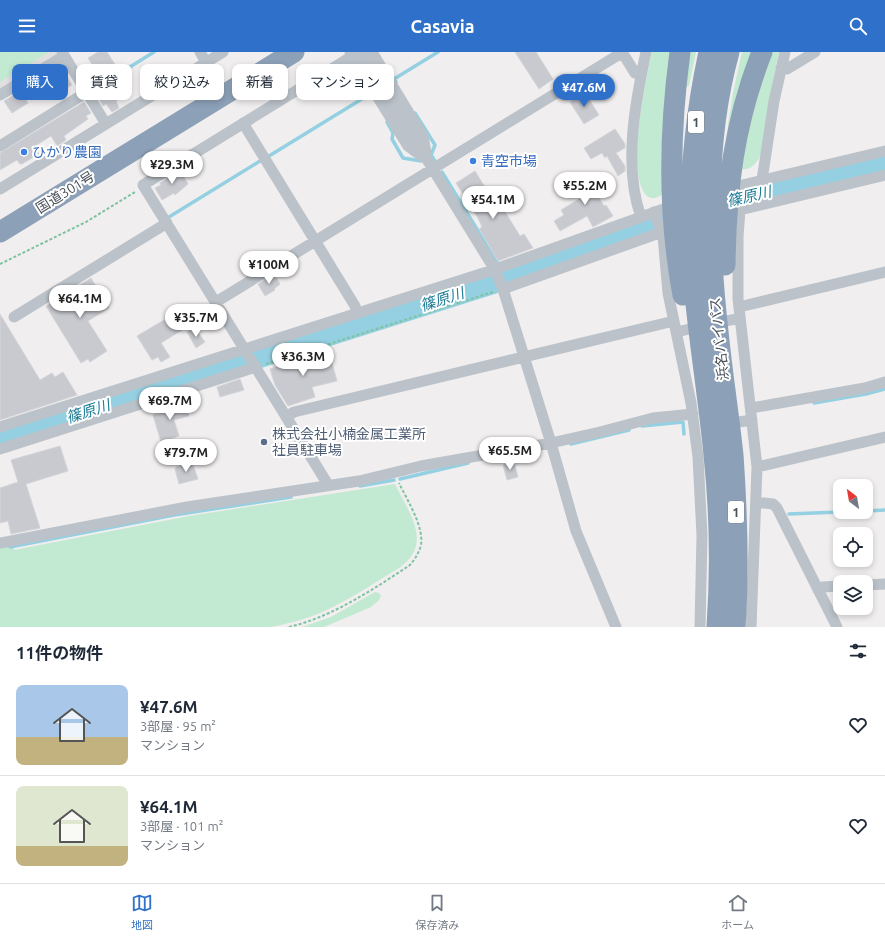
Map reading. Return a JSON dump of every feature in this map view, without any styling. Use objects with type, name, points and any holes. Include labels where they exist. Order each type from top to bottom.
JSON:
[{"type":"highway","name":"国道301号","points":[[0,232],[294,52]]},
{"type":"highway","points":[[680,52],[672,124],[714,189]]},
{"type":"highway","name":"浜名バイパス","points":[[709,52],[701,88],[696,124],[714,189]]},
{"type":"highway","name":"浜名バイパス","points":[[716,627],[719,574],[717,495],[709,404],[712,267],[710,232],[714,189],[715,126],[720,91],[729,52]]},
{"type":"highway","points":[[709,404],[691,336],[682,291],[674,233],[714,189],[734,149],[744,105],[762,52]]},
{"type":"highway","name":"浜名バイパス","points":[[709,404],[732,453],[736,501],[737,575],[735,627]]},
{"type":"street","points":[[200,52],[206,62]]},
{"type":"street","points":[[0,189],[223,52]]},
{"type":"street","points":[[216,302],[315,241],[430,164],[623,52],[635,73],[641,74]]},
{"type":"street","points":[[641,217],[636,203],[633,144],[636,104],[646,52]]},
{"type":"street","points":[[762,180],[774,101],[785,52]]},
{"type":"street","points":[[781,68],[787,69],[815,52]]},
{"type":"street","points":[[0,95],[63,54],[76,75]]},
{"type":"street","points":[[327,486],[286,416],[143,185],[360,54],[430,164],[496,272],[503,287],[551,442],[576,531],[616,627]]},
{"type":"street","points":[[0,146],[76,99]]},
{"type":"street","points":[[92,100],[106,124]]},
{"type":"street","points":[[243,124],[355,306],[357,313]]},
{"type":"street","points":[[0,427],[246,352],[357,313],[496,272],[641,217],[655,215],[714,189],[762,180],[885,151]]},
{"type":"street","points":[[503,287],[662,235],[739,212],[885,175]]},
{"type":"street","points":[[714,189],[739,212],[737,267],[740,312],[757,467],[751,627]]},
{"type":"street","points":[[655,215],[662,235],[668,293],[675,326],[709,404]]},
{"type":"street","points":[[14,317],[167,223]]},
{"type":"street","points":[[286,416],[294,412],[525,357],[740,312],[885,272]]},
{"type":"street","points":[[0,449],[255,366]]},
{"type":"street","points":[[751,408],[865,388],[885,382]]},
{"type":"street","points":[[700,627],[702,535],[701,496],[695,427],[709,404]]},
{"type":"street","points":[[0,543],[188,507],[359,481],[433,464],[600,432],[709,404]]},
{"type":"street","points":[[695,427],[752,420]]},
{"type":"street","points":[[757,467],[885,437]]},
{"type":"street","points":[[756,502],[773,504],[777,508],[837,627]]},
{"type":"street","points":[[873,585],[885,584]]},
{"type":"street","points":[[818,590],[823,587],[833,586]]},
{"type":"path","points":[[0,264],[86,222],[145,186]]},
{"type":"path","points":[[255,366],[503,287]]},
{"type":"path","points":[[289,627],[323,616],[347,604],[410,565],[417,556],[421,546],[419,524],[395,473]]},
{"type":"shaded area","points":[[0,52],[57,52],[56,56],[43,64],[12,64],[12,84],[0,91]]},
{"type":"green space","points":[[0,52],[49,52],[29,64],[12,64],[12,75],[0,82]]},
{"type":"green space","points":[[652,52],[673,52],[663,193],[653,198],[647,196],[641,185],[638,169],[637,149],[642,104]]},
{"type":"green space","points":[[686,52],[696,52],[689,85],[685,89]]},
{"type":"green space","points":[[742,52],[755,52],[729,128],[728,125],[733,93]]},
{"type":"green space","points":[[769,52],[779,52],[768,108],[763,147],[755,164],[748,169],[742,169],[740,150]]},
{"type":"green space","points":[[395,484],[412,517],[415,528],[417,539],[415,549],[409,559],[399,568],[355,595],[327,610],[314,615],[271,627],[0,627],[0,547],[13,544],[14,550],[189,516]]},
{"type":"green space","points":[[375,592],[379,593],[381,596],[379,600],[371,607],[324,627],[302,627],[331,617]]},
{"type":"building","points":[[98,52],[107,52],[115,64],[92,64],[88,58]]},
{"type":"building","points":[[515,52],[536,52],[553,79],[539,89]]},
{"type":"building","points":[[68,78],[72,85],[68,87]]},
{"type":"building","points":[[585,93],[599,115],[584,124],[570,102]]},
{"type":"building","points":[[12,96],[12,100],[26,100],[28,103],[12,113],[4,101]]},
{"type":"building","points":[[100,100],[118,100],[116,101],[119,108],[112,112],[106,104],[103,106]]},
{"type":"building","points":[[84,102],[91,113],[86,116],[88,119],[64,136],[66,140],[57,146],[51,136],[35,146],[39,154],[22,164],[20,164],[17,160],[0,170],[0,153]]},
{"type":"building","points":[[615,129],[625,144],[625,148],[616,153],[625,166],[625,171],[618,176],[607,156],[605,158],[602,153],[591,159],[584,148]]},
{"type":"building","points":[[180,170],[188,184],[175,195],[174,193],[162,200],[155,188]]},
{"type":"building","points":[[475,171],[497,207],[501,205],[520,236],[524,234],[533,248],[498,261],[479,229],[482,227],[478,218],[456,183]]},
{"type":"building","points":[[587,172],[596,186],[593,188],[604,206],[606,205],[613,216],[593,227],[587,216],[560,231],[554,221],[564,215],[561,210],[584,196],[574,180]]},
{"type":"building","points":[[274,274],[280,284],[274,289],[275,290],[265,296],[258,284]]},
{"type":"building","points":[[91,278],[109,308],[88,321],[107,351],[90,362],[88,359],[81,363],[46,306]]},
{"type":"building","points":[[0,314],[40,380],[52,373],[55,377],[63,372],[77,395],[0,420]]},
{"type":"building","points":[[164,320],[167,325],[175,320],[182,330],[161,343],[170,357],[161,362],[158,357],[152,360],[137,336]]},
{"type":"building","points":[[194,327],[205,342],[196,348],[187,332]]},
{"type":"building","points":[[329,352],[337,381],[312,387],[315,397],[288,406],[275,385],[270,369],[310,356]]},
{"type":"building","points":[[240,379],[244,390],[220,397],[217,387]]},
{"type":"building","points":[[184,400],[189,416],[174,420],[179,436],[161,442],[153,415],[176,408],[174,403]]},
{"type":"building","points":[[60,446],[68,471],[26,484],[40,528],[11,534],[8,521],[0,523],[0,488],[18,482],[11,460]]},
{"type":"building","points":[[192,462],[198,479],[179,484],[175,469],[176,467]]},
{"type":"building","points":[[514,462],[518,477],[507,480],[503,465]]},
{"type":"waterway","points":[[132,66],[154,52]]},
{"type":"waterway","points":[[396,82],[394,79],[438,52]]},
{"type":"waterway","points":[[269,156],[360,100]]},
{"type":"waterway","points":[[415,113],[435,145],[431,155],[435,161]]},
{"type":"waterway","points":[[387,122],[393,133],[392,139],[403,158],[421,161]]},
{"type":"waterway","points":[[169,217],[260,161]]},
{"type":"waterway","name":"篠原川","points":[[717,203],[885,163]]},
{"type":"waterway","points":[[442,172],[497,262]]},
{"type":"waterway","name":"篠原川","points":[[0,439],[493,283],[681,216]]},
{"type":"waterway","name":"篠原川","points":[[504,273],[507,278]]},
{"type":"waterway","points":[[814,403],[866,394],[885,389]]},
{"type":"waterway","points":[[642,426],[683,422],[684,434]]},
{"type":"waterway","points":[[571,444],[629,430]]},
{"type":"waterway","points":[[400,479],[468,463]]},
{"type":"waterway","points":[[360,486],[394,480]]},
{"type":"waterway","points":[[10,545],[10,547],[174,515],[291,497]]},
{"type":"waterway","points":[[873,511],[885,510]]},
{"type":"waterway","points":[[789,514],[833,512]]},
{"type":"place","name":"ひかり農園","points":[[24,152]]},
{"type":"place","name":"青空市場","points":[[473,161]]},
{"type":"place","name":"株式会社小楠金属工業所 社員駐車場","points":[[264,442]]}]
